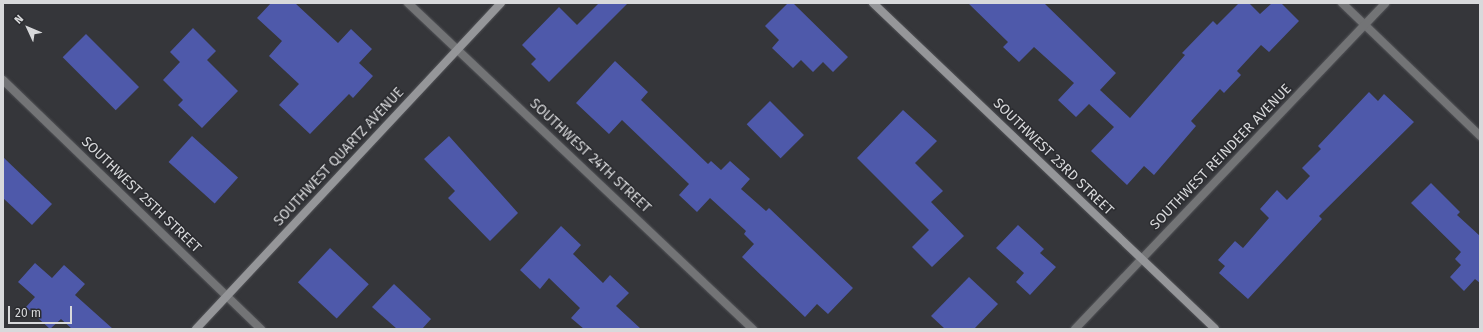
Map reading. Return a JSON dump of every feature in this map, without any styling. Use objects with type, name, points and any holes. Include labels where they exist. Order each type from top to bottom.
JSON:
[{"type":"street","name":"SOUTHWEST 24TH STREET","points":[[408,3],[753,329]]},
{"type":"street","name":"SOUTHWEST QUARTZ AVENUE","points":[[196,329],[501,3]]},
{"type":"street","name":"SOUTHWEST 23RD STREET","points":[[873,3],[1214,329]]},
{"type":"street","points":[[1342,3],[1480,136]]},
{"type":"street","name":"SOUTHWEST REINDEER AVENUE","points":[[1075,329],[1385,3]]},
{"type":"street","name":"SOUTHWEST 25TH STREET","points":[[3,80],[261,329]]},
{"type":"building","points":[[271,3],[295,3],[338,43],[351,29],[372,49],[359,63],[373,76],[353,98],[349,94],[310,134],[279,105],[299,84],[269,56],[282,41],[257,18]]},
{"type":"building","points":[[599,3],[628,3],[549,82],[531,64],[536,59],[522,45],[559,7],[577,25]]},
{"type":"building","points":[[788,3],[793,3],[848,57],[833,72],[823,62],[813,72],[801,60],[793,68],[772,48],[779,40],[765,26]]},
{"type":"building","points":[[968,3],[1044,3],[1116,73],[1100,90],[1130,118],[1185,55],[1182,53],[1213,21],[1217,25],[1239,3],[1249,3],[1260,14],[1272,3],[1281,3],[1299,21],[1269,52],[1261,45],[1237,71],[1241,75],[1224,93],[1220,89],[1191,121],[1196,126],[1154,175],[1144,166],[1127,185],[1091,151],[1114,127],[1089,104],[1076,117],[1058,100],[1074,83],[1034,47],[1019,62],[1003,47],[1008,42]]},
{"type":"building","points":[[193,28],[216,51],[207,60],[238,91],[202,128],[178,105],[183,100],[163,80],[180,62],[170,52]]},
{"type":"building","points":[[86,34],[139,87],[116,110],[63,57]]},
{"type":"building","points":[[615,61],[648,92],[641,100],[708,164],[711,161],[721,170],[730,161],[750,179],[741,189],[766,211],[769,208],[853,288],[828,314],[817,304],[805,317],[742,257],[754,244],[744,234],[746,231],[710,198],[697,212],[679,195],[689,184],[622,120],[609,134],[576,103]]},
{"type":"building","points":[[1369,92],[1378,101],[1384,94],[1414,122],[1319,216],[1322,219],[1248,299],[1219,273],[1225,266],[1218,260],[1235,241],[1243,248],[1269,218],[1260,209],[1277,190],[1287,200],[1310,176],[1302,168],[1321,149],[1318,146]]},
{"type":"building","points":[[770,101],[804,135],[781,158],[747,124]]},
{"type":"building","points":[[903,110],[937,141],[915,163],[943,191],[931,202],[964,236],[932,267],[912,247],[929,230],[857,158]]},
{"type":"building","points":[[192,136],[238,177],[215,203],[169,162]]},
{"type":"building","points":[[449,136],[518,213],[490,241],[448,198],[455,191],[424,159]]},
{"type":"building","points":[[3,157],[52,204],[32,225],[3,198]]},
{"type":"building","points":[[1431,183],[1460,212],[1457,215],[1480,236],[1480,283],[1475,279],[1464,291],[1450,277],[1461,265],[1455,259],[1461,252],[1411,203]]},
{"type":"building","points":[[1018,225],[1044,249],[1040,253],[1056,267],[1030,295],[1016,282],[1024,273],[996,248]]},
{"type":"building","points":[[561,226],[581,245],[573,254],[603,283],[610,275],[629,293],[616,306],[641,329],[584,329],[571,318],[580,308],[549,278],[540,289],[520,270]]},
{"type":"building","points":[[330,248],[369,284],[337,319],[298,282]]},
{"type":"building","points":[[35,263],[52,278],[64,265],[85,284],[75,295],[113,329],[72,329],[61,319],[50,329],[26,307],[35,297],[18,282]]},
{"type":"building","points":[[969,277],[998,304],[974,329],[945,329],[931,316]]},
{"type":"building","points":[[394,284],[431,319],[422,329],[397,329],[372,307]]}]
